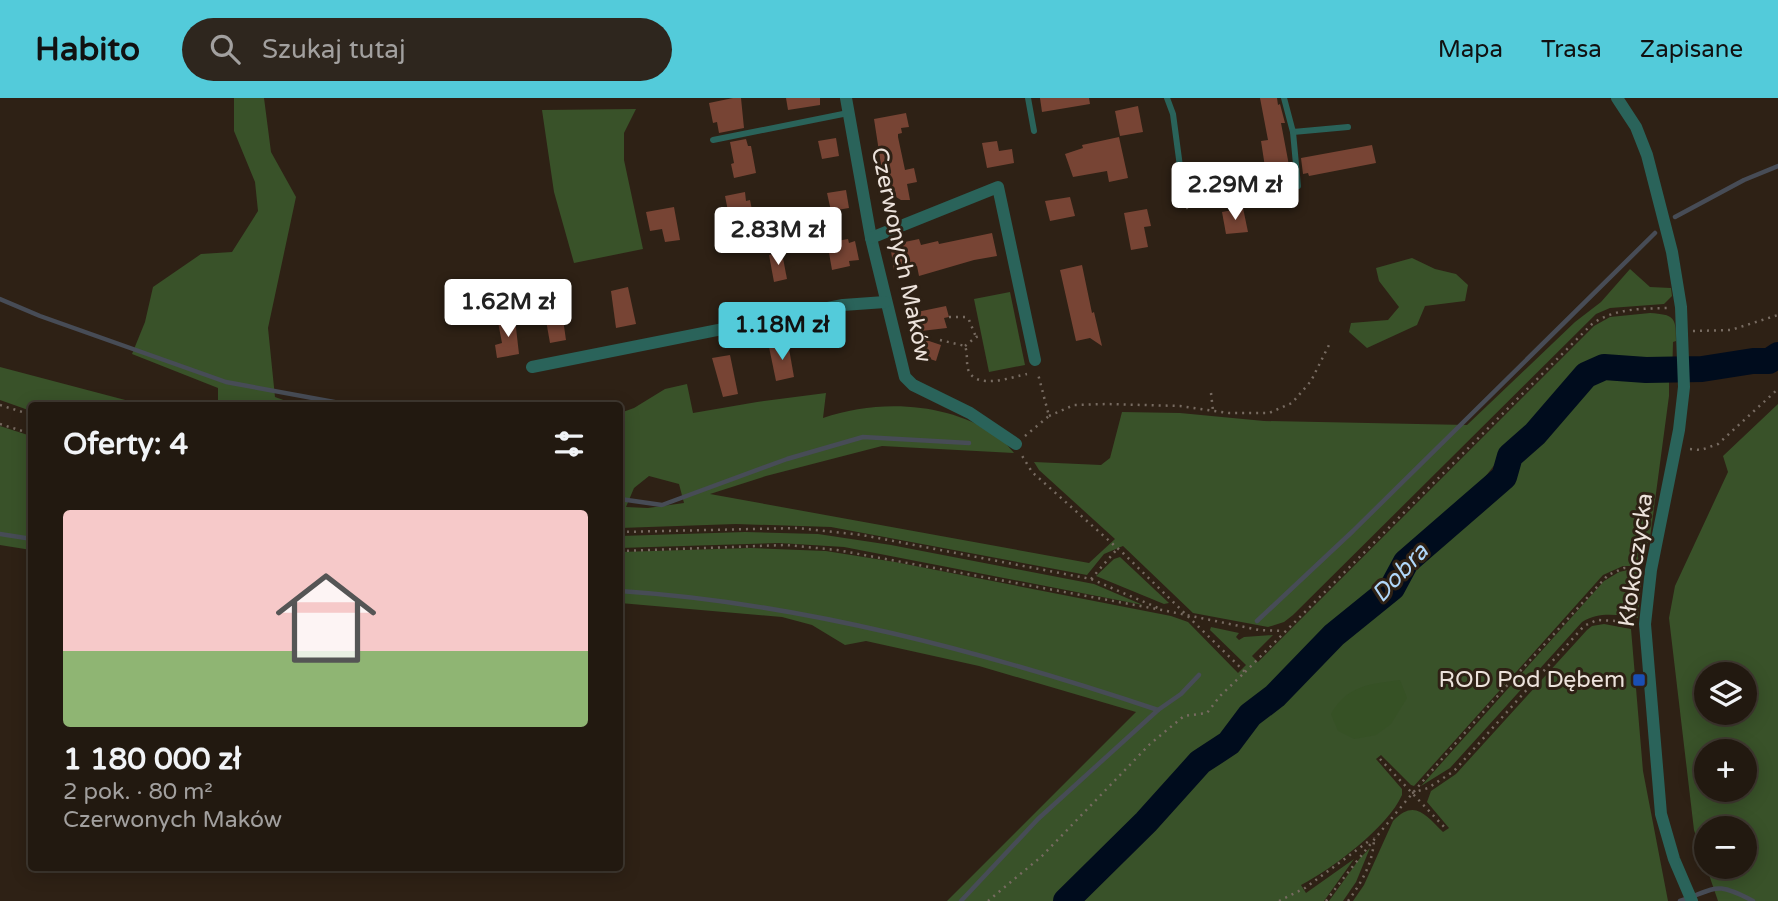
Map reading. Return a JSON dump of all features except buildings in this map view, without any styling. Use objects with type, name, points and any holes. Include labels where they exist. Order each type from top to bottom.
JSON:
[{"type":"street","name":"Czerwonych Maków","points":[[846,98],[871,238],[905,377],[913,385],[970,413],[1016,444]]},
{"type":"street","points":[[1617,98],[1636,127],[1647,155],[1672,252],[1683,336]]},
{"type":"street","points":[[871,238],[998,187],[1035,360]]},
{"type":"street","points":[[532,367],[843,305],[885,302]]},
{"type":"street","name":"Kłokoczycka","points":[[1683,336],[1684,387],[1676,448],[1651,570],[1645,624],[1661,814],[1674,859],[1692,901]]},
{"type":"lane","points":[[1028,98],[1034,131]]},
{"type":"lane","points":[[1167,98],[1173,114],[1181,174]]},
{"type":"lane","points":[[1284,98],[1293,132],[1298,186]]},
{"type":"lane","points":[[713,139],[849,113]]},
{"type":"lane","points":[[1293,132],[1348,127]]},
{"type":"path","points":[[1186,208],[1231,200],[1232,206]]},
{"type":"path","points":[[988,901],[1042,856],[1150,744],[1184,716],[1207,713],[1220,696],[1284,631],[1592,324],[1605,315],[1625,310],[1681,307]]},
{"type":"path","points":[[1683,336],[1731,330],[1778,315]]},
{"type":"path","points":[[949,317],[965,317],[976,337]]},
{"type":"path","points":[[965,346],[981,336]]},
{"type":"path","points":[[940,340],[965,346]]},
{"type":"path","points":[[1245,672],[1118,548],[1032,472],[1016,444],[1049,416],[1074,405],[1180,406],[1269,414],[1292,403],[1311,381],[1330,343]]},
{"type":"path","points":[[965,346],[968,370],[975,379],[984,382],[1027,374]]},
{"type":"path","points":[[1035,360],[1049,416]]},
{"type":"path","points":[[1676,448],[1701,450],[1718,444],[1778,389]]},
{"type":"path","points":[[1211,393],[1213,411]]},
{"type":"path","points":[[0,405],[28,414]]},
{"type":"path","points":[[0,424],[28,433]]},
{"type":"path","points":[[623,532],[798,528],[862,535],[1091,579],[1162,610]]},
{"type":"path","points":[[623,551],[786,545],[837,550],[1162,610],[1259,631],[1284,631]]},
{"type":"path","points":[[1091,579],[1118,548]]},
{"type":"path","points":[[1326,901],[1374,837],[1412,793],[1608,575],[1624,568],[1651,570]]},
{"type":"path","points":[[1412,793],[1428,788],[1454,771],[1584,626],[1597,620],[1645,624]]},
{"type":"path","points":[[1380,759],[1446,829]]},
{"type":"path","points":[[1279,901],[1305,888],[1374,837]]},
{"type":"path","points":[[1348,901],[1361,883],[1374,848],[1374,837]]},
{"type":"green space","points":[[234,98],[264,98],[271,152],[296,197],[268,328],[275,397],[289,402],[218,402],[218,388],[132,354],[145,322],[153,287],[201,254],[232,252],[258,211],[255,182],[234,131]]},
{"type":"green space","points":[[636,109],[624,133],[624,160],[643,249],[574,263],[554,192],[542,110]]},
{"type":"green space","points":[[1412,258],[1435,269],[1456,274],[1468,285],[1465,301],[1425,306],[1417,325],[1367,348],[1349,332],[1351,323],[1388,320],[1399,307],[1379,281],[1376,268]]},
{"type":"green space","points":[[1630,269],[1650,287],[1671,288],[1672,296],[1664,304],[1610,308],[1596,314],[1293,615],[1284,622],[1268,627],[1193,613],[1123,546],[1104,554],[1087,575],[831,527],[736,524],[623,528],[623,412],[665,389],[687,384],[693,413],[826,393],[823,418],[888,406],[933,410],[976,423],[998,436],[1014,453],[882,446],[766,476],[710,494],[1089,563],[1115,539],[1039,470],[1034,462],[1101,465],[1110,458],[1122,412],[1180,413],[1264,421],[1467,425],[1575,322],[1601,302]],"holes":[[[649,476],[679,484],[684,503],[648,508],[626,507],[634,488]]]},
{"type":"green space","points":[[1010,292],[1025,365],[989,372],[974,299]]},
{"type":"green space","points":[[1650,313],[1669,316],[1675,326],[1672,379],[1669,379],[1650,538],[1641,559],[1642,566],[1623,566],[1603,575],[1414,786],[1381,755],[1376,759],[1402,789],[1402,795],[1385,820],[1358,846],[1301,885],[1306,893],[1354,859],[1324,901],[1069,901],[1175,795],[1193,772],[1221,757],[1238,741],[1252,722],[1279,704],[1290,688],[1506,484],[1519,459],[1567,408],[1558,397],[1512,442],[1479,485],[1401,556],[1374,590],[1305,654],[1219,744],[1191,765],[1116,847],[1059,901],[947,901],[1136,712],[979,666],[866,641],[845,645],[812,625],[782,617],[623,603],[623,552],[750,548],[826,551],[1171,616],[1188,622],[1238,673],[1246,665],[1210,630],[1211,627],[1239,633],[1236,637],[1239,640],[1244,637],[1273,635],[1252,656],[1258,662],[1594,326],[1610,317]]},
{"type":"green space","points":[[0,367],[133,402],[28,402],[28,410],[0,400]]},
{"type":"green space","points":[[1778,404],[1778,901],[1718,901],[1710,879],[1757,879],[1757,816],[1694,816],[1694,830],[1669,618],[1675,586],[1728,472],[1723,456]]},
{"type":"green space","points":[[0,426],[28,435],[28,550],[0,545]]},
{"type":"green space","points":[[745,532],[818,534],[891,545],[1094,584],[1143,605],[844,547],[779,543],[623,548],[623,536]]},
{"type":"green space","points":[[1120,557],[1169,603],[1164,604],[1096,576],[1114,559]]},
{"type":"green space","points":[[1628,570],[1642,571],[1638,618],[1602,615],[1582,622],[1450,768],[1421,786],[1604,581]]},
{"type":"green space","points":[[1604,624],[1631,629],[1643,771],[1668,901],[1353,901],[1364,885],[1393,821],[1401,814],[1414,810],[1426,815],[1443,832],[1449,828],[1427,802],[1431,791],[1456,774],[1587,630],[1592,626]]},
{"type":"green space","points":[[1400,680],[1407,698],[1391,724],[1376,735],[1354,739],[1338,731],[1331,714],[1344,697],[1361,688]]},
{"type":"green space","points":[[1370,848],[1356,882],[1343,901],[1329,901],[1360,858]]},
{"type":"waterway","points":[[1675,217],[1744,180],[1778,166]]},
{"type":"waterway","points":[[1257,621],[1353,531],[1655,233]]},
{"type":"waterway","points":[[0,299],[40,316],[226,382],[334,402]]},
{"type":"waterway","name":"Dobra","points":[[1066,901],[1146,822],[1200,762],[1229,743],[1250,715],[1275,696],[1334,635],[1392,588],[1406,562],[1504,477],[1510,456],[1535,434],[1586,375],[1604,367],[1646,370],[1702,369],[1769,361],[1778,355]]},
{"type":"waterway","points":[[623,499],[662,505],[787,459],[863,437],[969,443]]},
{"type":"waterway","points":[[0,534],[28,538]]},
{"type":"waterway","points":[[623,591],[757,607],[892,633],[1026,669],[1158,710],[1038,819],[961,901]]},
{"type":"waterway","points":[[1158,710],[1181,694],[1199,675]]},
{"type":"waterway","points":[[1680,901],[1716,889],[1731,891],[1753,901]]},
{"type":"place","name":"ROD Pod Dębem","points":[[1639,680]]}]
